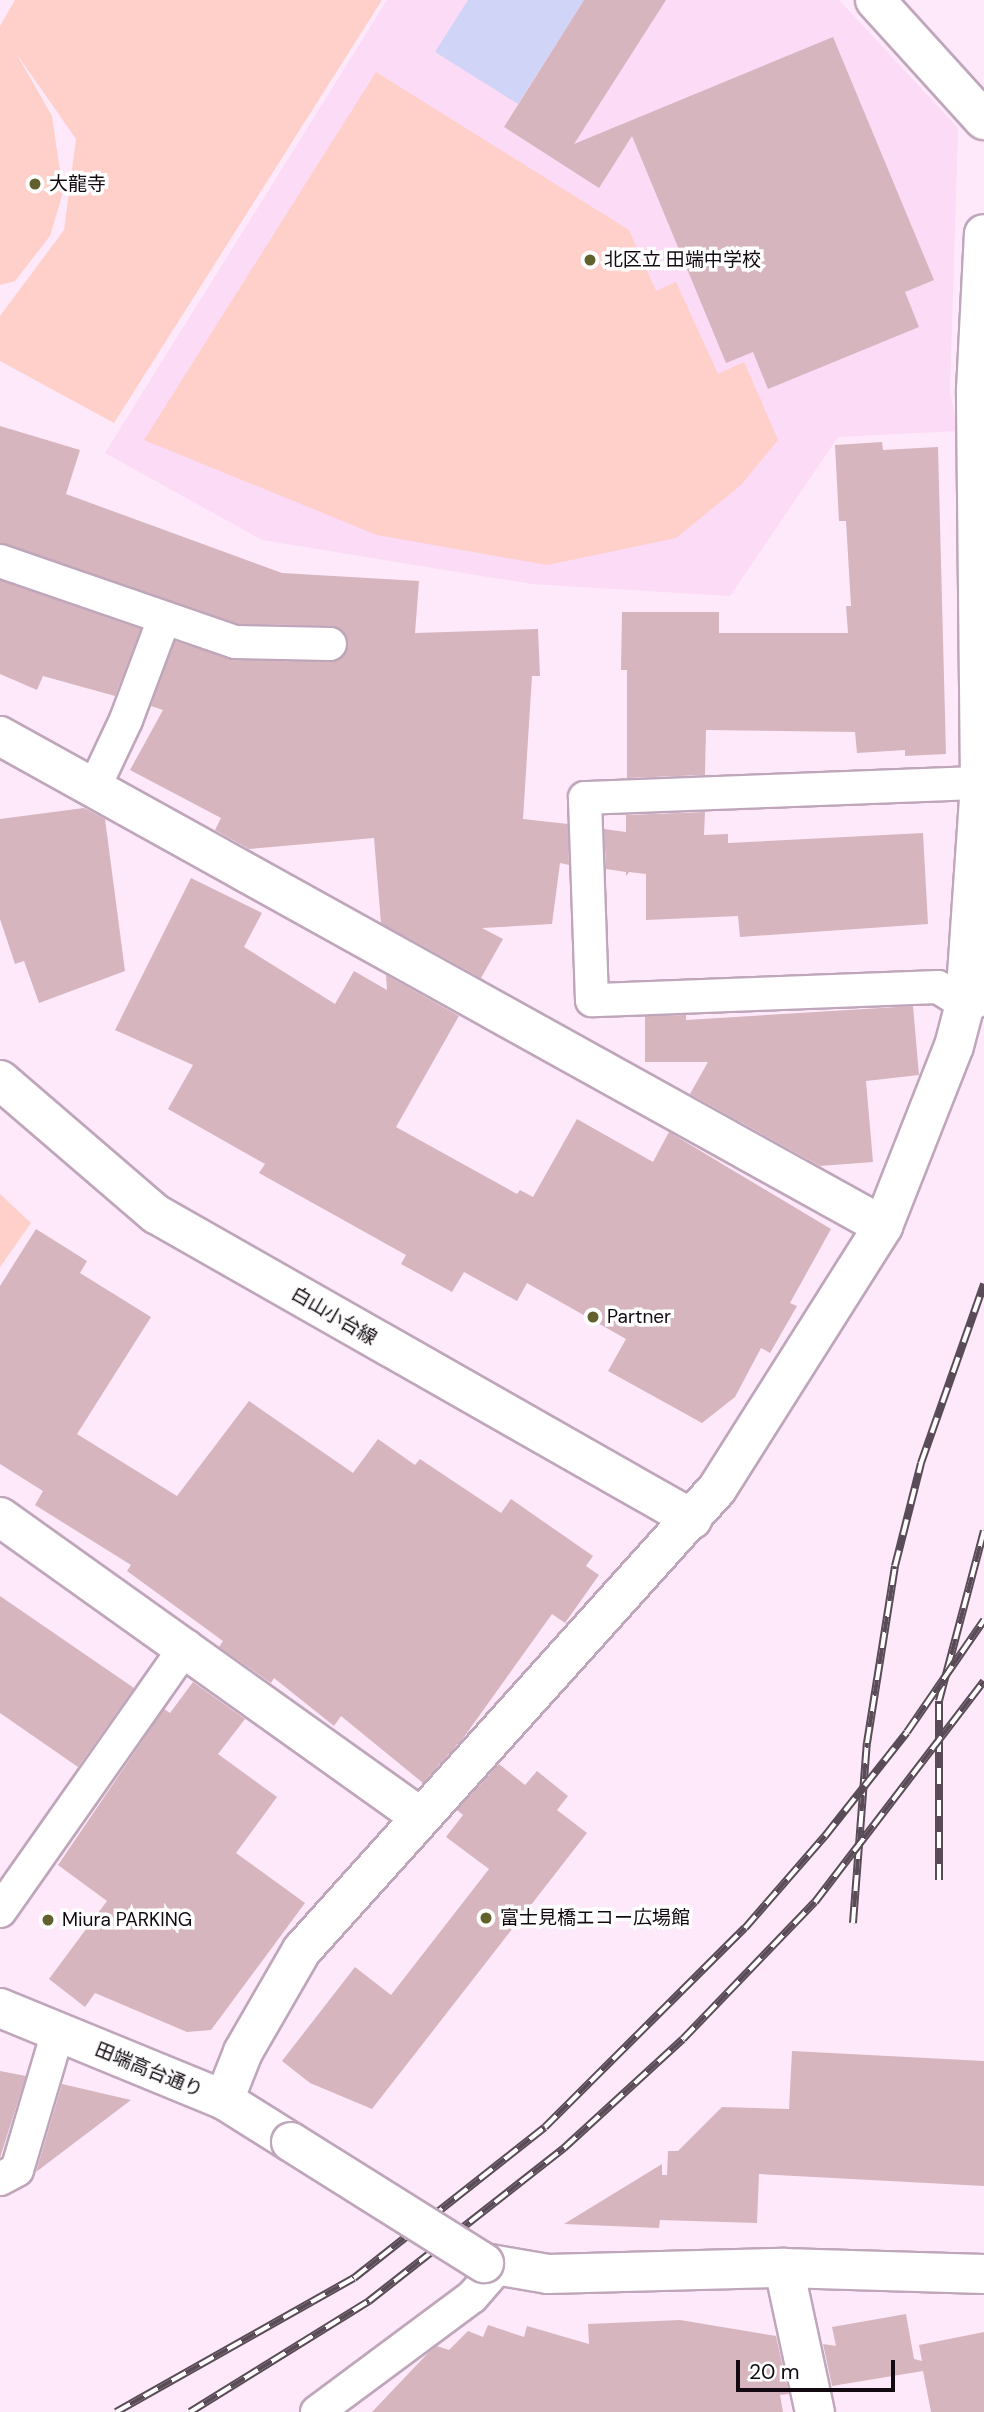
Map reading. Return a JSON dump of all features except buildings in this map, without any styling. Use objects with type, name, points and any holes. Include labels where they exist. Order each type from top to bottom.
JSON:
[{"type":"street","points":[[875,0],[984,120]]},
{"type":"street","points":[[224,2100],[243,2052],[302,1950],[418,1816],[717,1489],[883,1226],[975,999],[980,783],[980,390],[984,234]]},
{"type":"street","points":[[0,736],[883,1226]]},
{"type":"street","name":"白山小台線","points":[[0,1080],[156,1214],[692,1519]]},
{"type":"street","points":[[0,1517],[186,1646],[418,1816]]},
{"type":"street","name":"田端高台通り","points":[[0,2008],[224,2100],[491,2265]]},
{"type":"street","points":[[491,2265],[548,2274],[784,2268],[984,2274]]},
{"type":"street","points":[[784,2268],[815,2412]]},
{"type":"lane","points":[[0,561],[234,642],[330,644]]},
{"type":"lane","points":[[94,788],[126,720],[164,619]]},
{"type":"lane","points":[[975,999],[938,987],[592,1000],[585,798],[980,783]]},
{"type":"lane","points":[[0,1911],[186,1646]]},
{"type":"lane","points":[[0,2179],[17,2170],[58,2032]]},
{"type":"lane","points":[[317,2412],[472,2297],[491,2265]]},
{"type":"shaded area","points":[[15,0],[382,0],[114,423],[0,361],[0,316],[64,230],[76,139],[16,53],[52,116],[63,192],[50,236],[15,281],[0,285],[0,26]]},
{"type":"shaded area","name":"北区立 田端中学校","points":[[387,0],[839,0],[958,128],[950,392],[958,431],[838,437],[730,596],[532,584],[262,540],[105,453]]},
{"type":"shaded area","points":[[376,72],[629,230],[656,291],[676,282],[718,374],[744,362],[778,440],[741,485],[676,538],[547,565],[377,535],[144,440]]},
{"type":"shaded area","points":[[0,1194],[31,1223],[0,1267]]},
{"type":"water","points":[[468,0],[584,0],[518,104],[435,52]]},
{"type":"railway","points":[[853,1923],[867,1743],[895,1566],[921,1463],[984,1284]]},
{"type":"railway","points":[[939,1880],[939,1701],[984,1531]]},
{"type":"railway","points":[[116,2412],[354,2278],[545,2127],[745,1928],[825,1836],[907,1732],[984,1620]]},
{"type":"railway","points":[[190,2412],[369,2301],[564,2148],[683,2039],[815,1902],[984,1681]]},
{"type":"place","name":"大龍寺","points":[[35,184]]},
{"type":"place","name":"北区立 田端中学校","points":[[590,260]]},
{"type":"place","name":"Partner","points":[[593,1317]]},
{"type":"place","name":"富士見橋エコー広場館","points":[[486,1918]]},
{"type":"place","name":"Miura PARKING","points":[[48,1920]]}]
